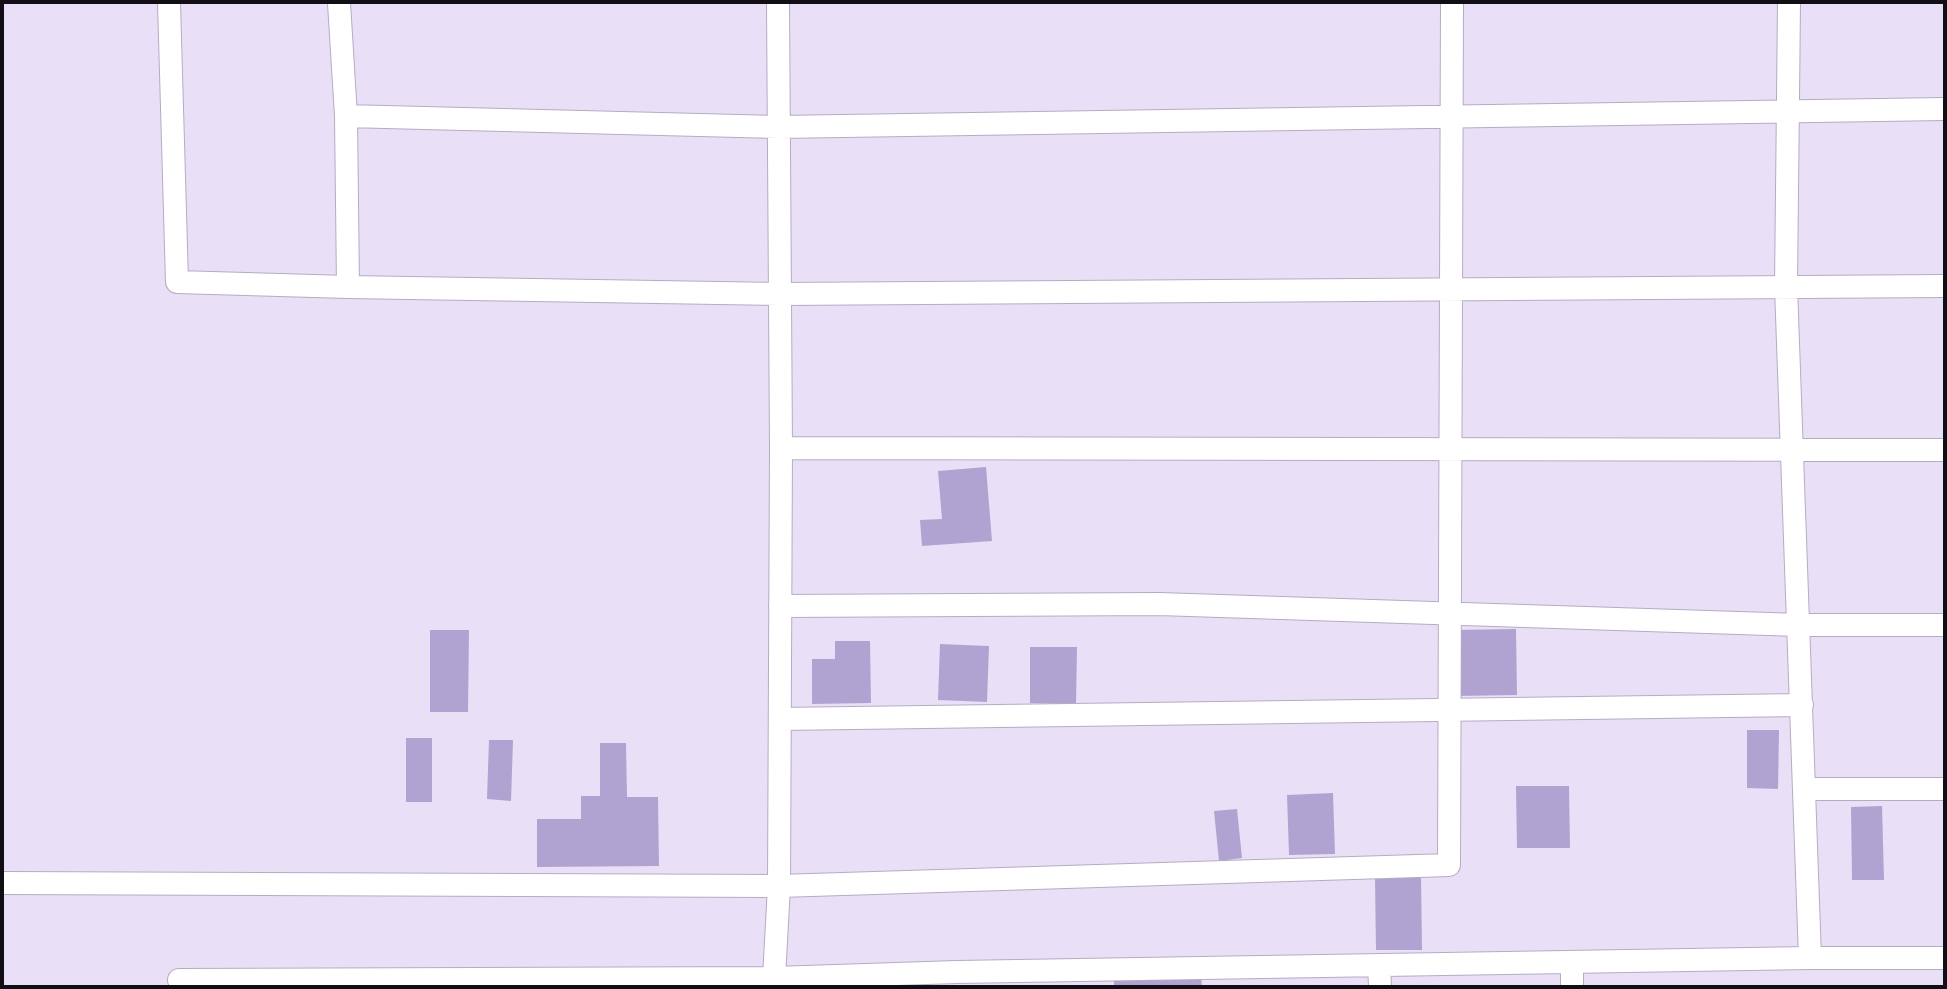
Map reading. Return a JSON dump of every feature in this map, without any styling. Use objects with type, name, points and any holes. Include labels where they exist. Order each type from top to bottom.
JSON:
[{"type":"street","points":[[169,3],[177,282],[780,294],[1944,286]]},
{"type":"street","points":[[339,3],[346,116],[348,286]]},
{"type":"street","points":[[774,982],[779,886],[780,719],[781,448],[778,3]]},
{"type":"street","points":[[3,883],[779,886],[1449,865],[1452,3]]},
{"type":"street","points":[[1789,3],[1786,288],[1806,789],[1810,958]]},
{"type":"street","points":[[346,116],[778,127],[1944,109]]},
{"type":"street","points":[[781,448],[1944,450]]},
{"type":"street","points":[[780,606],[1159,604],[1799,625],[1944,625]]},
{"type":"street","points":[[780,719],[1802,705]]},
{"type":"street","points":[[1806,789],[1944,789]]},
{"type":"street","points":[[179,980],[774,982],[957,979],[1379,965],[1810,958],[1944,958]]},
{"type":"street","points":[[1572,962],[1572,986]]},
{"type":"street","points":[[1379,965],[1380,986]]},
{"type":"building","points":[[986,467],[992,541],[922,546],[920,520],[942,519],[938,471]]},
{"type":"building","points":[[1516,629],[1517,695],[1455,696],[1455,630]]},
{"type":"building","points":[[430,630],[469,630],[468,712],[430,712]]},
{"type":"building","points":[[835,641],[870,641],[871,703],[812,704],[812,659],[835,659]]},
{"type":"building","points":[[940,644],[989,646],[987,702],[938,700]]},
{"type":"building","points":[[1030,647],[1077,647],[1076,704],[1030,703]]},
{"type":"building","points":[[1747,730],[1779,730],[1778,789],[1747,788]]},
{"type":"building","points":[[406,738],[432,738],[432,802],[406,802]]},
{"type":"building","points":[[489,740],[513,740],[511,801],[487,799]]},
{"type":"building","points":[[600,743],[626,743],[627,797],[658,797],[659,866],[537,867],[537,819],[581,819],[581,796],[600,796]]},
{"type":"building","points":[[1516,786],[1569,786],[1570,848],[1517,848]]},
{"type":"building","points":[[1333,793],[1335,854],[1289,855],[1287,795]]},
{"type":"building","points":[[1882,806],[1884,880],[1852,880],[1851,807]]},
{"type":"building","points":[[1237,809],[1242,858],[1219,861],[1214,811]]},
{"type":"building","points":[[1421,876],[1422,950],[1376,950],[1375,877]]},
{"type":"building","points":[[1201,976],[1202,986],[1114,986],[1114,978]]}]
